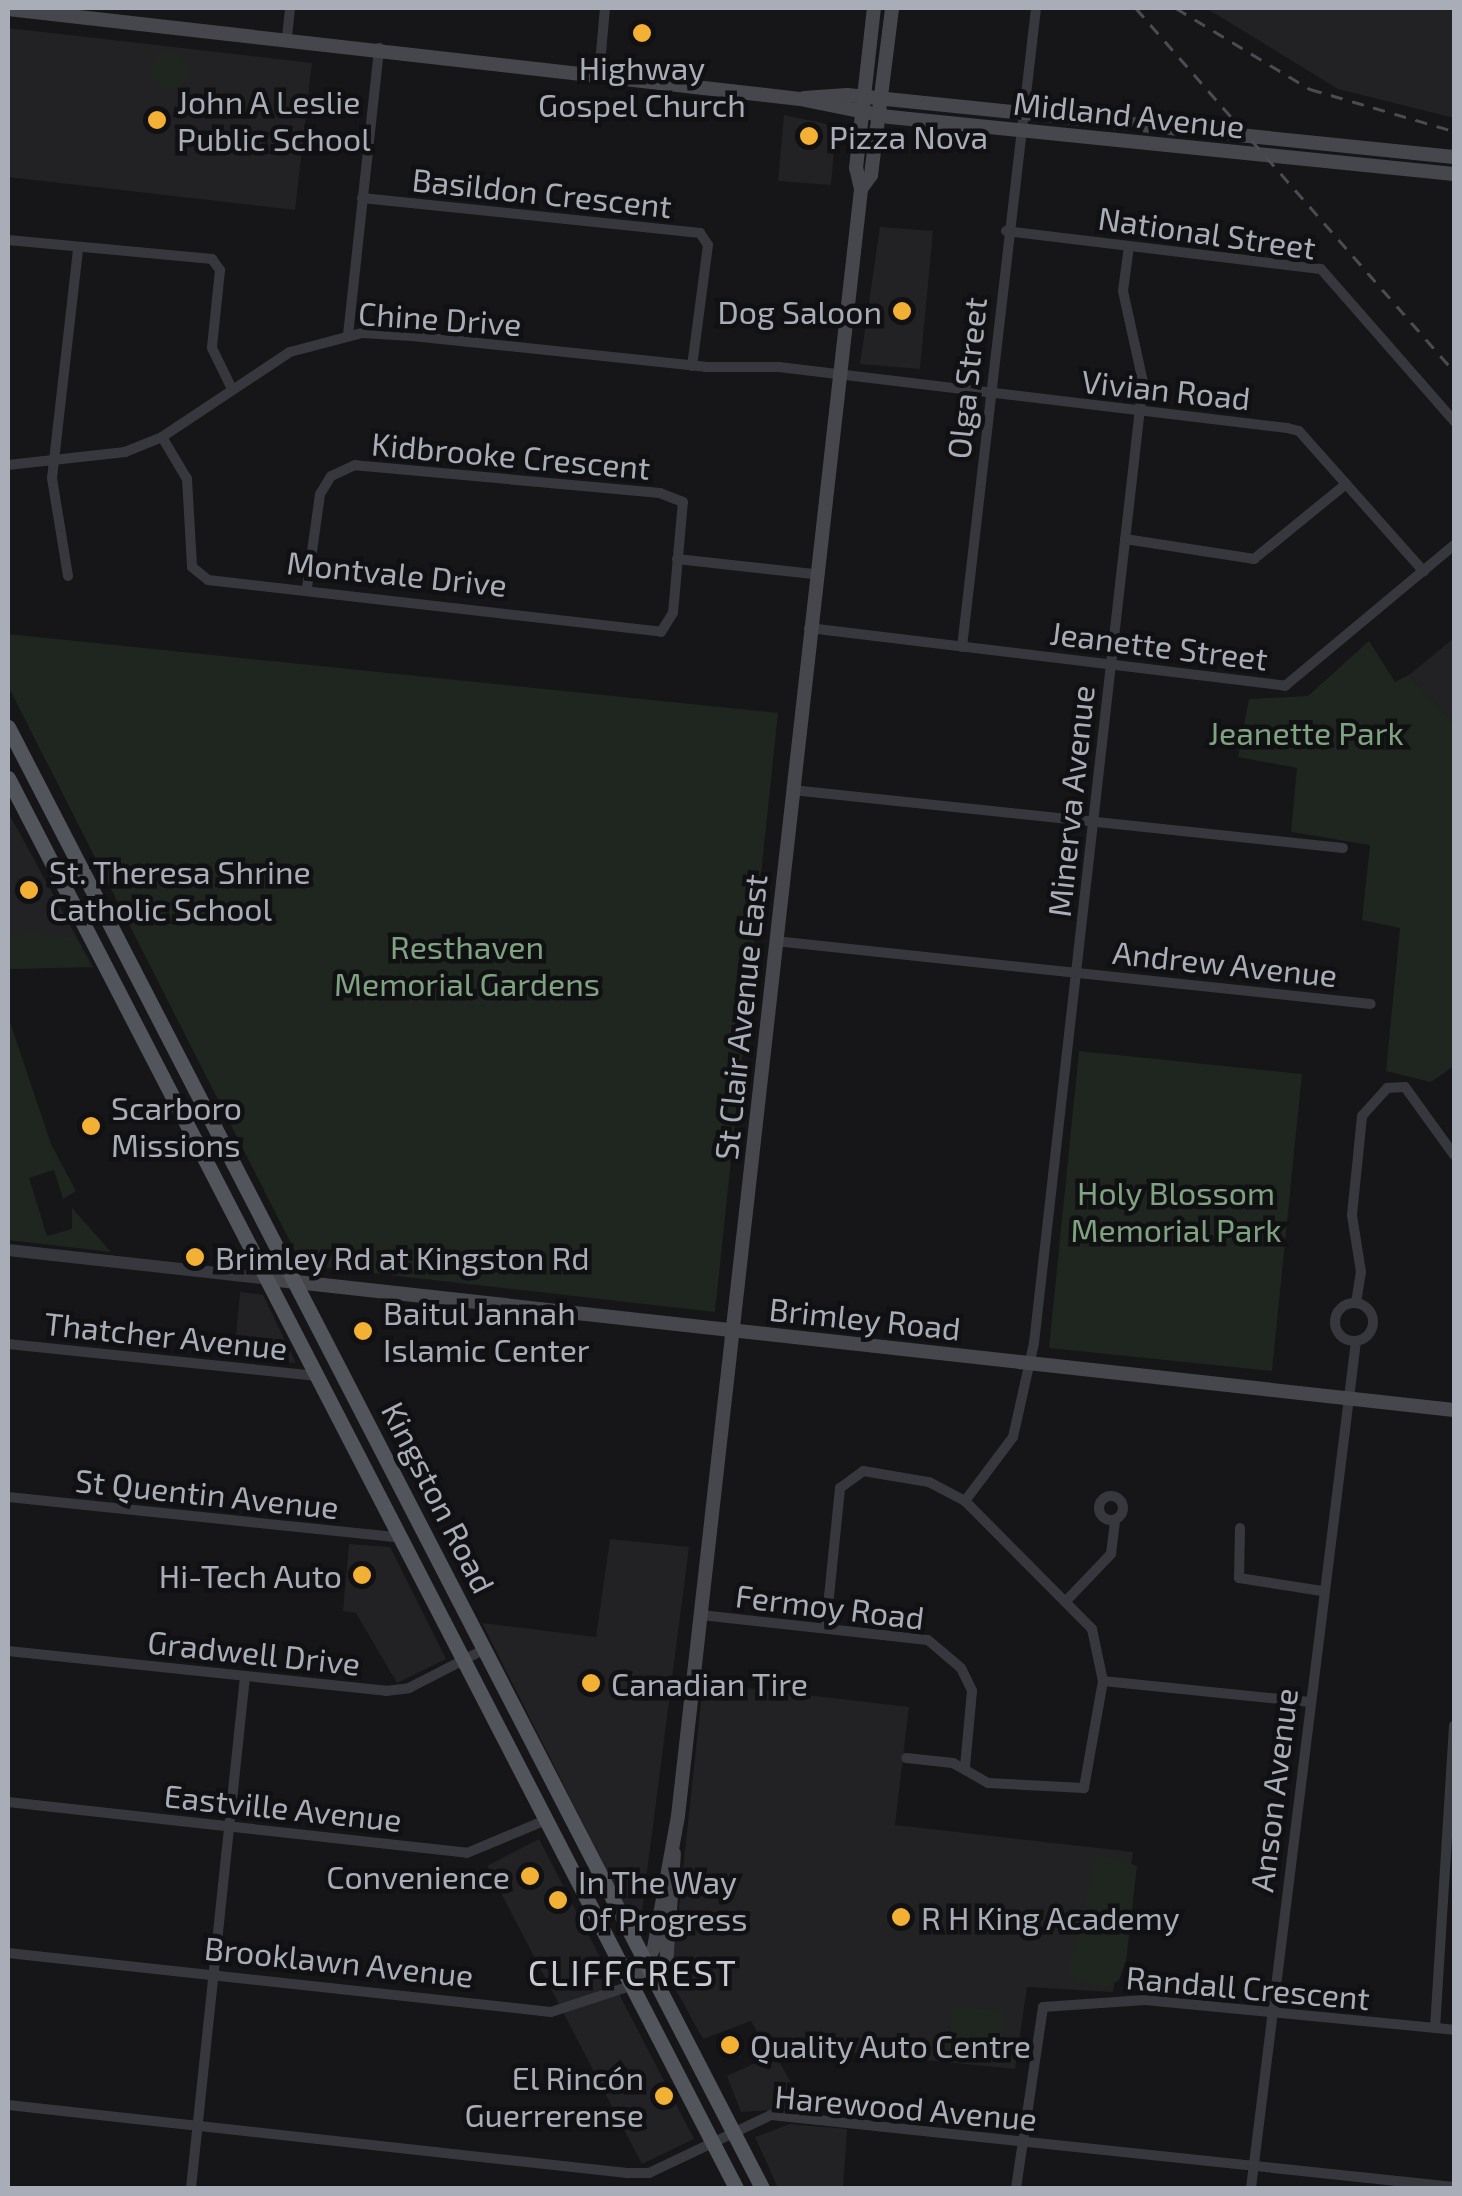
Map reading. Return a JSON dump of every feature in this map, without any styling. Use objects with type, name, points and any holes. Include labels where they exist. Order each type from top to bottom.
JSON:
[{"type":"main road","name":"St Clair Avenue East","points":[[655,1979],[666,1967],[673,1851],[734,1331],[812,574],[861,189],[863,105],[874,8]]},
{"type":"main road","name":"St Clair Avenue East","points":[[861,189],[871,175],[892,8]]},
{"type":"main road","name":"Midland Avenue","points":[[14,9],[286,37],[1454,174]]},
{"type":"main road","name":"Midland Avenue","points":[[1019,122],[1454,157]]},
{"type":"main road","name":"Kingston Road","points":[[8,726],[762,2188]]},
{"type":"main road","name":"Kingston Road","points":[[8,778],[736,2188]]},
{"type":"main road","name":"Brimley Road","points":[[269,1279],[1454,1410]]},
{"type":"main road","name":"St Clair Avenue East","points":[[646,1961],[673,1851]]},
{"type":"main road","points":[[633,1985],[646,1961]]},
{"type":"main road","points":[[633,1985],[655,1979]]},
{"type":"street","points":[[286,37],[290,8]]},
{"type":"street","points":[[599,75],[606,8]]},
{"type":"street","name":"Olga Street","points":[[962,647],[1006,231],[1036,8]]},
{"type":"street","points":[[348,335],[379,48]]},
{"type":"street","name":"Basildon Crescent","points":[[362,198],[700,233],[708,244],[692,366]]},
{"type":"street","name":"National Street","points":[[1006,231],[1322,270],[1454,421]]},
{"type":"street","points":[[8,240],[212,259],[220,270],[212,348],[232,389]]},
{"type":"street","name":"Minerva Avenue","points":[[965,1501],[1008,1449],[1028,1363],[1140,410],[1142,359],[1124,291],[1129,246]]},
{"type":"street","points":[[68,576],[54,463],[78,248]]},
{"type":"street","name":"Chine Drive","points":[[8,465],[112,456],[162,437],[290,352],[348,335],[840,376]]},
{"type":"street","name":"Vivian Road","points":[[840,376],[1299,431],[1424,572]]},
{"type":"street","name":"Montvale Drive","points":[[162,437],[188,479],[194,572],[208,580],[307,588],[661,632],[672,619],[677,560]]},
{"type":"street","name":"Kidbrooke Crescent","points":[[307,588],[324,484],[366,464],[678,497],[684,511],[677,560]]},
{"type":"street","points":[[1125,539],[1254,559],[1346,484]]},
{"type":"street","name":"Jeanette Street","points":[[808,628],[1290,685],[1454,545]]},
{"type":"street","points":[[677,560],[812,574]]},
{"type":"street","points":[[792,790],[1343,848]]},
{"type":"street","name":"Andrew Avenue","points":[[775,941],[1371,1004]]},
{"type":"street","points":[[1356,1341],[1335,1326],[1338,1312],[1356,1303],[1362,1272],[1352,1215],[1362,1116],[1387,1088],[1405,1087],[1454,1155]]},
{"type":"street","points":[[8,1250],[269,1279]]},
{"type":"street","name":"Anson Avenue","points":[[1251,2188],[1308,1702],[1356,1341],[1372,1322],[1356,1303]]},
{"type":"street","name":"Thatcher Avenue","points":[[8,1344],[319,1376]]},
{"type":"street","points":[[826,1626],[840,1488],[850,1473],[918,1479],[965,1501],[1067,1600],[1092,1630],[1103,1680],[1084,1788],[988,1782],[965,1767],[906,1758]]},
{"type":"street","name":"St Quentin Avenue","points":[[8,1497],[402,1538]]},
{"type":"street","points":[[1067,1600],[1111,1554],[1115,1522]]},
{"type":"street","points":[[1240,1528],[1239,1578],[1322,1591]]},
{"type":"street","name":"Fermoy Road","points":[[701,1616],[914,1636],[944,1650],[972,1691],[965,1767]]},
{"type":"street","name":"Gradwell Drive","points":[[8,1651],[399,1690],[485,1649]]},
{"type":"street","points":[[191,2188],[245,1676]]},
{"type":"street","points":[[1103,1680],[1308,1702]]},
{"type":"street","points":[[1435,2028],[1454,1726]]},
{"type":"street","name":"Eastville Avenue","points":[[8,1802],[468,1853],[546,1820]]},
{"type":"street","name":"Brooklawn Avenue","points":[[8,1953],[551,2012],[633,1985]]},
{"type":"street","name":"Randall Crescent","points":[[1016,2188],[1042,2006],[1129,1999],[1454,2030]]},
{"type":"street","name":"Harewood Avenue","points":[[8,2105],[627,2173],[648,2173],[771,2116],[1454,2187]]},
{"type":"shaded area","points":[[1206,8],[1454,8],[1454,118],[1338,89]]},
{"type":"shaded area","name":"John A Leslie Public School","points":[[8,28],[312,63],[295,210],[8,177]]},
{"type":"shaded area","points":[[784,115],[836,126],[831,185],[778,181]]},
{"type":"shaded area","points":[[880,227],[933,231],[920,369],[860,364]]},
{"type":"shaded area","points":[[1454,638],[1454,724],[1409,675]]},
{"type":"shaded area","name":"St. Theresa Shrine Catholic School","points":[[8,812],[93,967],[8,969]]},
{"type":"shaded area","points":[[240,1292],[263,1295],[296,1363],[234,1358]]},
{"type":"shaded area","points":[[610,1539],[689,1547],[639,1934],[482,1623],[596,1637]]},
{"type":"shaded area","points":[[349,1544],[390,1547],[446,1659],[397,1683],[356,1613],[343,1611]]},
{"type":"shaded area","name":"R H King Academy","points":[[703,1683],[909,1707],[895,1825],[1133,1852],[1113,1992],[1027,1987],[1015,2069],[764,2044],[751,2021],[703,2039],[671,1981]]},
{"type":"shaded area","points":[[539,1839],[694,2139],[642,2164],[487,1866]]},
{"type":"shaded area","points":[[775,2054],[805,2108],[741,2112],[727,2076]]},
{"type":"shaded area","points":[[790,2124],[847,2129],[843,2188],[778,2188],[755,2137]]},
{"type":"green space","points":[[169,53],[182,58],[187,71],[182,84],[169,89],[156,84],[151,71],[156,58]]},
{"type":"green space","name":"Resthaven Memorial Gardens","points":[[8,634],[778,713],[715,1312],[302,1265],[8,686]]},
{"type":"green space","name":"Jeanette Park","points":[[1369,641],[1395,682],[1409,675],[1454,724],[1454,1066],[1431,1082],[1386,1071],[1400,928],[1362,920],[1370,845],[1291,832],[1297,768],[1238,757],[1249,699],[1308,696]]},
{"type":"green space","points":[[8,936],[75,937],[90,967],[8,969]]},
{"type":"green space","points":[[8,986],[9,1019],[51,1144],[76,1191],[63,1199],[54,1170],[29,1178],[47,1236],[72,1229],[72,1208],[111,1252],[8,1240]]},
{"type":"green space","name":"Holy Blossom Memorial Park","points":[[1079,1051],[1302,1074],[1272,1371],[1049,1348]]},
{"type":"green space","points":[[1098,1854],[1137,1866],[1126,1961],[1119,1980],[1104,1989],[1067,1976]]},
{"type":"green space","points":[[953,2006],[1004,2011],[999,2057],[948,2052]]},
{"type":"railway","points":[[1136,8],[1454,371]]},
{"type":"railway","points":[[1176,8],[1310,89],[1454,131]]},
{"type":"place","name":"Highway Gospel Church","points":[[642,33]]},
{"type":"place","name":"John A Leslie Public School","points":[[157,120]]},
{"type":"place","name":"Pizza Nova","points":[[809,136]]},
{"type":"place","name":"Dog Saloon","points":[[902,311]]},
{"type":"place","name":"St. Theresa Shrine Catholic School","points":[[29,890]]},
{"type":"place","name":"Scarboro Missions","points":[[91,1126]]},
{"type":"place","name":"Brimley Rd at Kingston Rd","points":[[195,1257]]},
{"type":"place","name":"Baitul Jannah Islamic Center","points":[[363,1331]]},
{"type":"place","name":"Hi-Tech Auto","points":[[362,1575]]},
{"type":"place","name":"Canadian Tire","points":[[591,1683]]},
{"type":"place","name":"Convenience","points":[[530,1876]]},
{"type":"place","name":"In The Way Of Progress","points":[[558,1900]]},
{"type":"place","name":"R H King Academy","points":[[901,1917]]},
{"type":"place","name":"Quality Auto Centre","points":[[730,2045]]},
{"type":"place","name":"El Rincón Guerrerense","points":[[664,2096]]},
{"type":"district","name":"CLIFFCREST","points":[[633,1972]]}]
